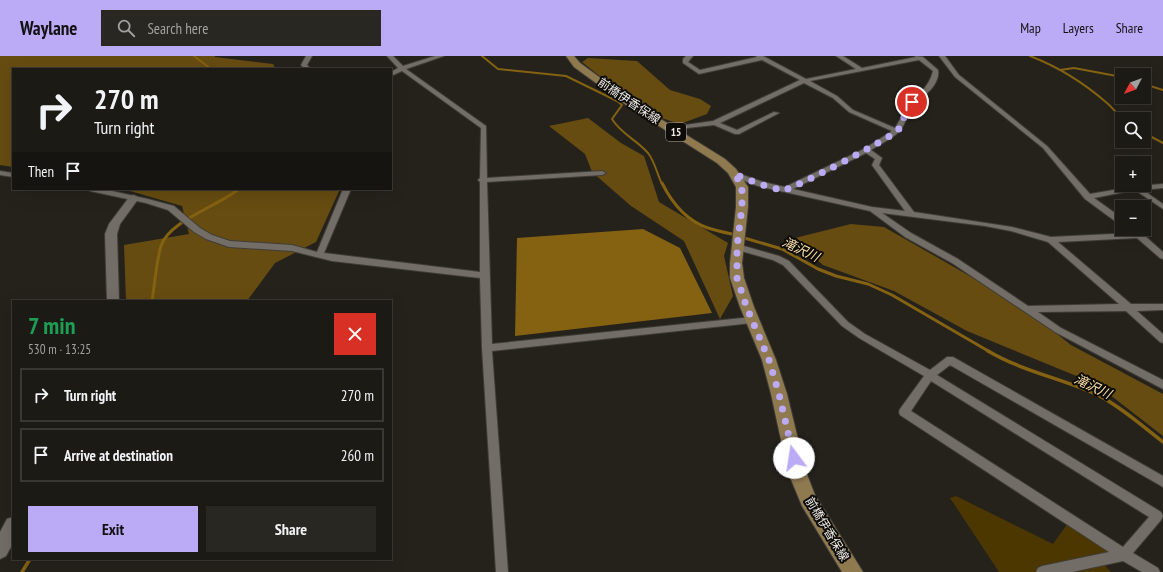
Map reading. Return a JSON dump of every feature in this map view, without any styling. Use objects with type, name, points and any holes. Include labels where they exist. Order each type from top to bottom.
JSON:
[{"type":"main road","name":"前橋伊香保線","points":[[570,56],[582,69],[632,105],[721,161],[740,182],[742,191],[737,278],[752,320],[769,360],[779,394],[797,472],[808,500],[853,572]]},
{"type":"street","points":[[307,68],[304,65],[309,56]]},
{"type":"street","points":[[390,56],[402,68],[484,126],[482,180],[483,275],[502,572]]},
{"type":"street","points":[[392,73],[402,68],[441,56]]},
{"type":"street","points":[[690,56],[685,62],[699,72],[760,57],[835,97],[851,111],[897,132]]},
{"type":"street","points":[[839,56],[861,70]]},
{"type":"street","points":[[942,56],[957,76],[1045,147],[1088,196],[1115,217]]},
{"type":"street","points":[[947,64],[952,56]]},
{"type":"street","points":[[671,129],[715,123],[803,81],[920,57],[936,71],[935,78],[922,95],[905,108],[904,118],[897,132],[866,150],[785,190]]},
{"type":"street","points":[[715,123],[737,133],[776,113]]},
{"type":"street","points":[[866,150],[878,158],[875,165],[911,214]]},
{"type":"street","points":[[482,180],[602,173]]},
{"type":"street","points":[[0,181],[7,174]]},
{"type":"street","points":[[734,174],[761,184],[872,209],[984,224],[1012,229],[1051,240],[1122,236]]},
{"type":"street","points":[[1151,187],[1163,186]]},
{"type":"street","points":[[98,190],[171,208],[197,230],[209,237],[229,244],[292,248],[332,258],[483,275]]},
{"type":"street","points":[[320,254],[347,190]]},
{"type":"street","points":[[1088,196],[1115,192]]},
{"type":"street","points":[[1142,192],[1163,207]]},
{"type":"street","points":[[113,300],[111,234],[115,224],[134,198]]},
{"type":"street","points":[[872,209],[908,235],[955,261],[1058,330],[1163,385]]},
{"type":"street","points":[[1141,236],[1163,256]]},
{"type":"street","points":[[738,240],[786,263],[845,324],[862,336],[930,375],[1157,516],[1124,555],[1042,572]]},
{"type":"street","points":[[1051,240],[1128,307],[1163,340]]},
{"type":"street","points":[[1026,309],[1163,307]]},
{"type":"street","points":[[487,348],[752,320]]},
{"type":"street","points":[[1154,572],[1124,555],[904,412],[930,375],[950,360],[1163,482]]},
{"type":"street","points":[[0,550],[12,527]]},
{"type":"shaded area","points":[[0,56],[215,56],[273,64],[275,68],[12,68],[12,167],[0,165]]},
{"type":"shaded area","points":[[588,58],[637,61],[670,90],[700,99],[711,106],[707,114],[680,124],[646,113],[582,62]]},
{"type":"shaded area","points":[[588,118],[621,143],[644,156],[659,202],[728,243],[724,256],[733,296],[720,319],[684,241],[631,206],[592,172],[585,154],[549,126]]},
{"type":"shaded area","points":[[126,190],[340,190],[316,242],[275,263],[248,300],[126,300],[124,245],[189,234],[182,206]]},
{"type":"shaded area","points":[[851,224],[884,227],[975,279],[1047,326],[1071,345],[1163,394],[1163,436],[1096,384],[967,331],[894,291],[823,265],[791,239]]},
{"type":"shaded area","points":[[643,229],[680,248],[712,313],[515,336],[517,238]]},
{"type":"shaded area","points":[[956,496],[1053,544],[1068,523],[1111,551],[1098,558],[1111,572],[999,572],[950,498]]},
{"type":"waterway","points":[[194,56],[210,68]]},
{"type":"waterway","name":"滝沢川","points":[[482,56],[498,69],[566,76],[617,101],[622,105],[612,119],[624,133],[648,153],[662,184]]},
{"type":"waterway","points":[[1030,56],[1061,70]]},
{"type":"waterway","points":[[1061,70],[1074,68],[1115,76]]},
{"type":"waterway","points":[[1061,70],[1080,82],[1107,103],[1116,112]]},
{"type":"waterway","points":[[1151,86],[1163,90]]},
{"type":"waterway","points":[[1151,137],[1163,143]]},
{"type":"waterway","name":"滝沢川","points":[[662,183],[675,204],[693,221],[708,228],[736,235]]},
{"type":"waterway","points":[[152,300],[159,253],[166,237],[184,221],[238,190]]},
{"type":"waterway","name":"滝沢川","points":[[741,237],[782,249],[818,269],[836,276],[868,284],[892,295],[990,352]]},
{"type":"waterway","name":"滝沢川","points":[[988,351],[1014,364],[1096,394],[1122,410],[1163,442]]},
{"type":"waterway","points":[[22,572],[29,560]]},
{"type":"route","points":[[794,458],[779,394],[769,360],[741,293],[737,278],[736,262],[742,207],[742,187],[734,174],[761,184],[785,190],[866,150],[897,132],[904,118],[905,108],[912,102]]}]
